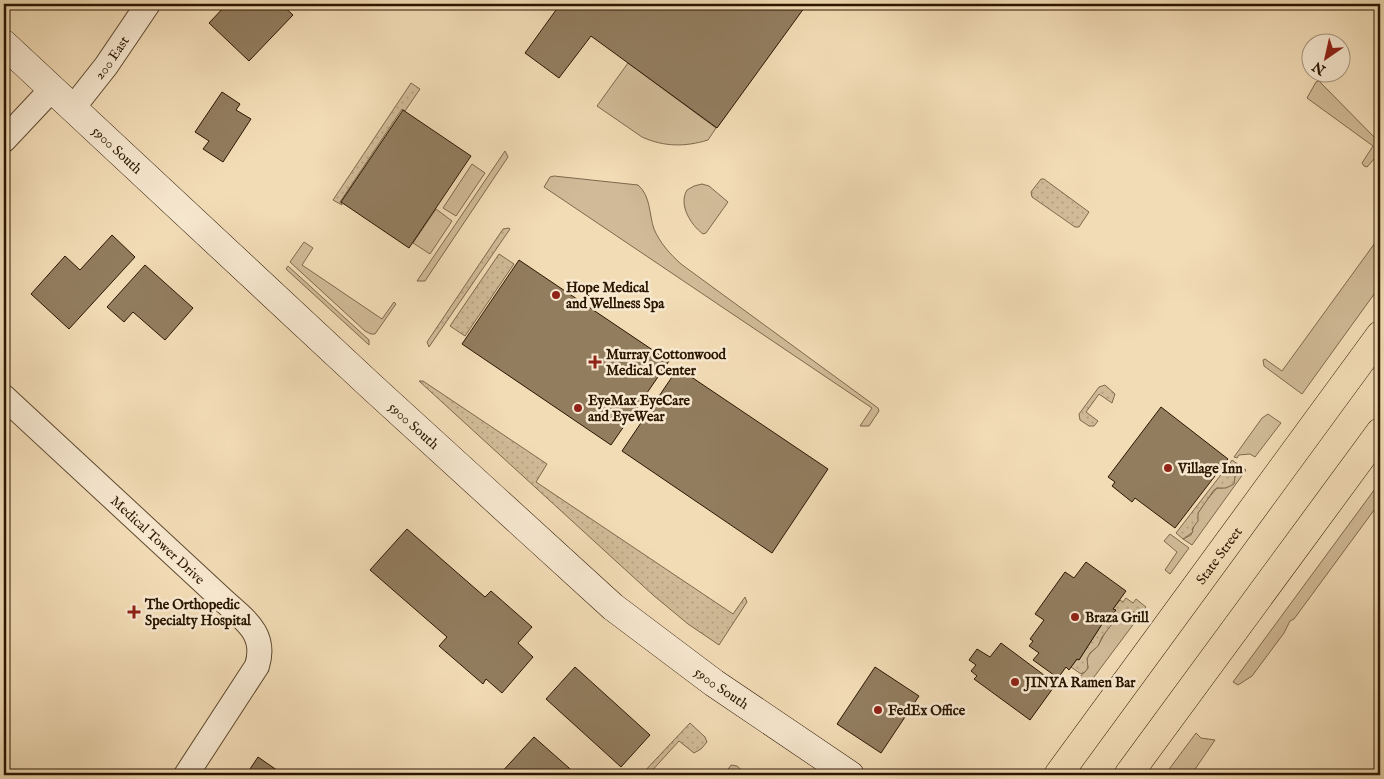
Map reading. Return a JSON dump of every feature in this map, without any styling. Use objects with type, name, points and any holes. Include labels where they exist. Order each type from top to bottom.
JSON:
[{"type":"main road","name":"5900 South","points":[[4,44],[51,90],[372,388],[613,607],[714,683],[850,775]]},
{"type":"main road","name":"State Street","points":[[1058,775],[1380,335]]},
{"type":"main road","points":[[1128,775],[1380,432]]},
{"type":"street","name":"200 East","points":[[72,109],[106,66],[148,4]]},
{"type":"street","points":[[4,140],[51,90]]},
{"type":"street","name":"Medical Tower Drive","points":[[4,397],[217,593],[258,636],[260,651],[258,666],[186,775]]},
{"type":"shaded area","points":[[628,63],[716,128],[708,140],[683,145],[658,143],[642,137],[597,106]]},
{"type":"shaded area","points":[[1316,82],[1320,82],[1379,142],[1380,152],[1367,167],[1362,163],[1373,146],[1307,98]]},
{"type":"shaded area","points":[[411,83],[420,89],[405,111],[402,109],[340,202],[342,205],[333,200]]},
{"type":"shaded area","points":[[505,151],[508,157],[425,281],[417,281]]},
{"type":"shaded area","points":[[472,164],[485,173],[456,216],[443,208]]},
{"type":"shaded area","points":[[550,177],[638,185],[647,200],[656,234],[673,256],[681,264],[878,408],[879,411],[869,426],[860,426],[872,408],[544,187]]},
{"type":"shaded area","points":[[1041,179],[1044,179],[1089,212],[1079,227],[1075,227],[1032,197],[1031,192]]},
{"type":"shaded area","points":[[702,184],[709,186],[728,202],[706,233],[703,234],[690,220],[684,202],[687,190]]},
{"type":"shaded area","points":[[436,209],[452,221],[430,254],[413,243]]},
{"type":"shaded area","points":[[509,228],[429,347],[427,342],[503,229]]},
{"type":"shaded area","points":[[1380,236],[1380,286],[1302,394],[1264,366],[1263,360],[1265,359],[1282,371]]},
{"type":"shaded area","points":[[304,242],[313,248],[302,265],[382,319],[394,302],[396,304],[375,334],[365,331],[290,262]]},
{"type":"shaded area","points":[[499,254],[514,264],[465,336],[450,326]]},
{"type":"shaded area","points":[[288,266],[369,340],[369,345],[286,269]]},
{"type":"shaded area","points":[[419,381],[423,381],[547,464],[536,482],[733,614],[745,597],[747,602],[719,645],[688,624],[653,595]]},
{"type":"shaded area","points":[[1105,385],[1115,394],[1112,403],[1099,394],[1086,412],[1098,421],[1094,426],[1089,426],[1080,420],[1079,414],[1099,387]]},
{"type":"shaded area","points":[[1268,414],[1281,423],[1255,457],[1250,454],[1239,455],[1237,458],[1234,457],[1262,418]]},
{"type":"shaded area","points":[[1232,460],[1246,470],[1192,545],[1183,539],[1191,535],[1198,513],[1217,488],[1226,487],[1232,483],[1240,470],[1230,463]]},
{"type":"shaded area","points":[[1230,463],[1240,468],[1235,476],[1234,484],[1226,488],[1214,490],[1198,513],[1198,521],[1192,529],[1193,532],[1183,539],[1176,533]]},
{"type":"shaded area","points":[[1380,482],[1380,502],[1294,619],[1290,621],[1284,633],[1252,676],[1238,685],[1233,682]]},
{"type":"shaded area","points":[[1170,534],[1189,548],[1170,574],[1165,570],[1177,552],[1164,541]]},
{"type":"shaded area","points":[[1126,598],[1133,603],[1136,599],[1146,607],[1141,614],[1130,611],[1119,615],[1102,637],[1098,646],[1090,653],[1087,659],[1088,668],[1081,674],[1071,667],[1077,659],[1079,660],[1104,621],[1107,623],[1115,611],[1113,609],[1120,600],[1123,602]]},
{"type":"shaded area","points":[[1130,611],[1141,614],[1088,685],[1079,678],[1088,668],[1087,661],[1089,655],[1098,646],[1115,619],[1124,612]]},
{"type":"shaded area","points":[[690,723],[705,737],[707,742],[701,749],[694,753],[679,741],[648,775],[641,775]]},
{"type":"shaded area","points":[[1196,733],[1201,738],[1215,740],[1191,775],[1169,774],[1167,772]]},
{"type":"shaded area","points":[[731,765],[737,766],[747,775],[724,775]]},
{"type":"building","points":[[227,4],[281,4],[293,15],[249,61],[209,23]]},
{"type":"building","points":[[547,4],[807,4],[717,128],[591,36],[559,78],[525,53],[556,10]]},
{"type":"building","points":[[222,92],[240,104],[236,110],[251,119],[223,162],[203,149],[209,141],[195,132]]},
{"type":"building","points":[[403,110],[471,156],[409,248],[341,202]]},
{"type":"building","points":[[112,235],[135,257],[69,329],[31,294],[65,256],[80,270]]},
{"type":"building","points":[[519,260],[669,361],[611,445],[462,344]]},
{"type":"building","points":[[145,265],[193,308],[165,340],[133,312],[124,322],[107,307]]},
{"type":"building","points":[[678,368],[828,469],[772,553],[622,451]]},
{"type":"building","name":"Village Inn","points":[[1161,407],[1228,459],[1175,528],[1135,498],[1132,502],[1112,486],[1115,482],[1108,477]]},
{"type":"building","points":[[407,529],[485,597],[491,591],[532,627],[518,643],[533,657],[502,693],[486,679],[483,684],[439,646],[447,637],[370,570]]},
{"type":"building","name":"Braza Grill","points":[[1086,562],[1126,591],[1113,609],[1116,610],[1106,623],[1104,621],[1079,660],[1077,659],[1069,670],[1066,667],[1058,678],[1033,660],[1039,653],[1029,646],[1033,641],[1030,639],[1044,620],[1035,614],[1065,572],[1074,578]]},
{"type":"building","name":"JINYA Ramen Bar","points":[[1001,643],[1056,684],[1030,720],[974,679],[977,676],[971,671],[976,665],[969,660],[977,649],[990,657]]},
{"type":"building","points":[[575,667],[650,735],[621,767],[546,699]]},
{"type":"building","name":"FedEx Office","points":[[875,667],[919,696],[881,753],[837,724]]},
{"type":"building","points":[[534,737],[577,775],[499,775]]},
{"type":"building","points":[[258,757],[284,775],[246,775]]},
{"type":"place","name":"Hope Medical and Wellness Spa","points":[[556,295]]},
{"type":"place","name":"Murray Cottonwood Medical Center","points":[[595,362]]},
{"type":"place","name":"EyeMax EyeCare and EyeWear","points":[[578,408]]},
{"type":"place","name":"Village Inn","points":[[1168,468]]},
{"type":"place","name":"The Orthopedic Specialty Hospital","points":[[134,612]]},
{"type":"place","name":"Braza Grill","points":[[1075,617]]},
{"type":"place","name":"JINYA Ramen Bar","points":[[1015,682]]},
{"type":"place","name":"FedEx Office","points":[[878,710]]}]
